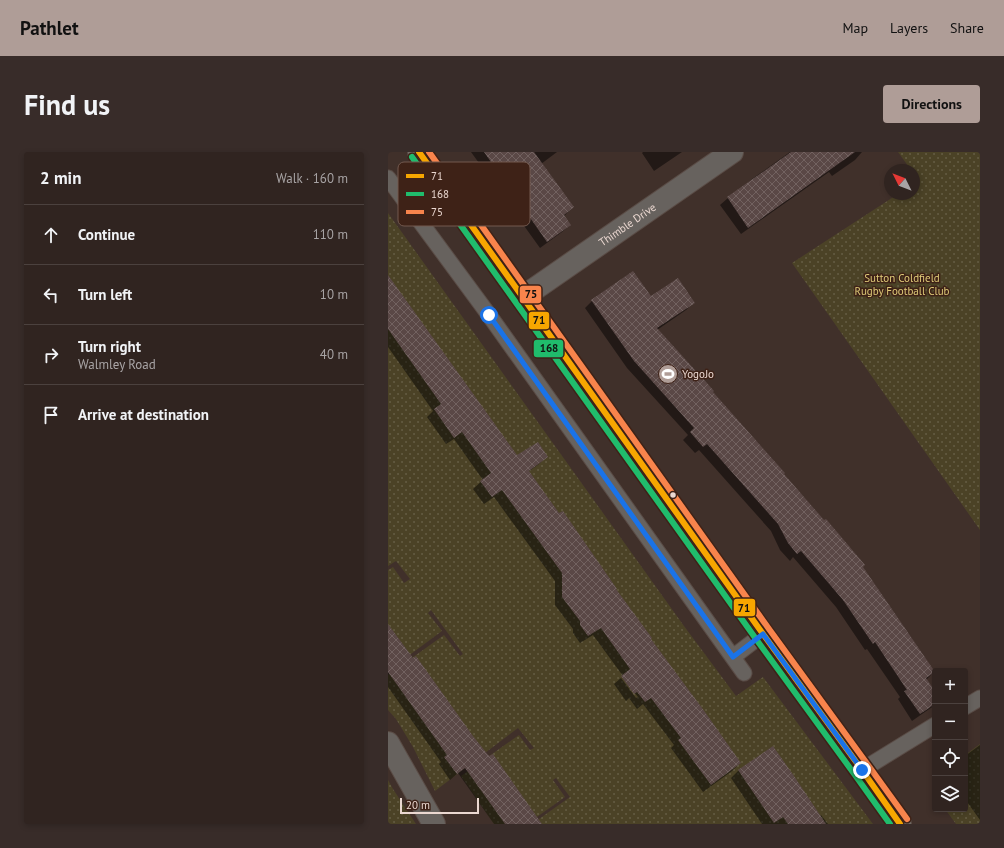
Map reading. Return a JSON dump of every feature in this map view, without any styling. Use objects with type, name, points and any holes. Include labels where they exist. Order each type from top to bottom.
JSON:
[{"type":"main road","points":[[419,152],[426,162]]},
{"type":"main road","points":[[472,226],[900,824]]},
{"type":"street","name":"Thimble Drive","points":[[523,297],[732,152]]},
{"type":"street","points":[[388,743],[434,824]]},
{"type":"lane","points":[[388,178],[398,192]]},
{"type":"lane","points":[[423,226],[489,315],[744,673]]},
{"type":"lane","points":[[733,657],[763,634]]},
{"type":"lane","points":[[968,705],[980,698]]},
{"type":"lane","points":[[862,770],[932,728]]},
{"type":"green space","name":"Sutton Coldfield Rugby Football Club","points":[[898,152],[980,152],[980,530],[792,263],[889,200],[920,200],[920,164],[907,164]]},
{"type":"green space","points":[[388,213],[684,626],[736,696],[763,677],[873,824],[532,824],[570,797],[556,778],[553,780],[565,797],[527,824],[494,824],[461,776],[519,735],[530,750],[534,748],[518,728],[435,791],[413,747],[396,719],[388,710],[388,675],[444,635],[460,656],[463,654],[431,610],[428,613],[442,631],[388,671],[388,570],[393,567],[404,583],[410,579],[396,561],[388,566]]},
{"type":"green space","points":[[980,744],[980,824],[956,824],[947,812],[968,812],[968,753]]},
{"type":"green space","points":[[388,780],[393,789],[416,824],[388,824]]},
{"type":"building","points":[[484,152],[534,152],[574,207],[564,215],[571,225],[547,242],[530,218],[530,162],[491,162]]},
{"type":"building","points":[[791,152],[855,152],[748,228],[727,197]]},
{"type":"building","points":[[633,271],[651,296],[678,278],[695,303],[657,328],[714,391],[713,392],[785,473],[784,474],[824,520],[826,519],[865,565],[863,567],[932,668],[932,674],[926,678],[932,687],[932,706],[920,714],[904,691],[907,690],[875,642],[873,644],[843,600],[801,551],[797,554],[788,543],[778,524],[707,444],[703,447],[690,432],[694,428],[634,361],[591,300]]},
{"type":"building","points":[[388,275],[517,455],[538,442],[548,457],[529,471],[559,513],[563,511],[616,589],[652,638],[651,639],[741,763],[711,785],[678,740],[681,738],[651,698],[645,702],[637,692],[634,694],[621,676],[630,669],[601,628],[588,636],[580,625],[580,621],[562,597],[562,573],[502,490],[492,497],[480,481],[491,473],[462,432],[454,438],[434,409],[441,404],[388,329]]},
{"type":"building","points":[[388,624],[413,658],[416,656],[489,756],[493,754],[542,824],[505,824],[465,768],[457,774],[444,757],[447,755],[388,672]]},
{"type":"building","points":[[773,746],[826,824],[788,824],[783,817],[774,823],[738,770]]},
{"type":"transit line","name":"71","points":[[419,152],[426,162]]},
{"type":"transit line","name":"75","points":[[429,152],[436,162]]},
{"type":"transit line","name":"168","points":[[412,157],[416,162]]},
{"type":"transit line","name":"168","points":[[461,226],[890,824]]},
{"type":"transit line","name":"71","points":[[472,226],[900,824]]},
{"type":"transit line","name":"75","points":[[482,226],[769,629],[907,819]]},
{"type":"place","name":"YogoJo","points":[[668,374]]},
{"type":"route","points":[[489,315],[733,657],[763,634],[862,770]]}]
